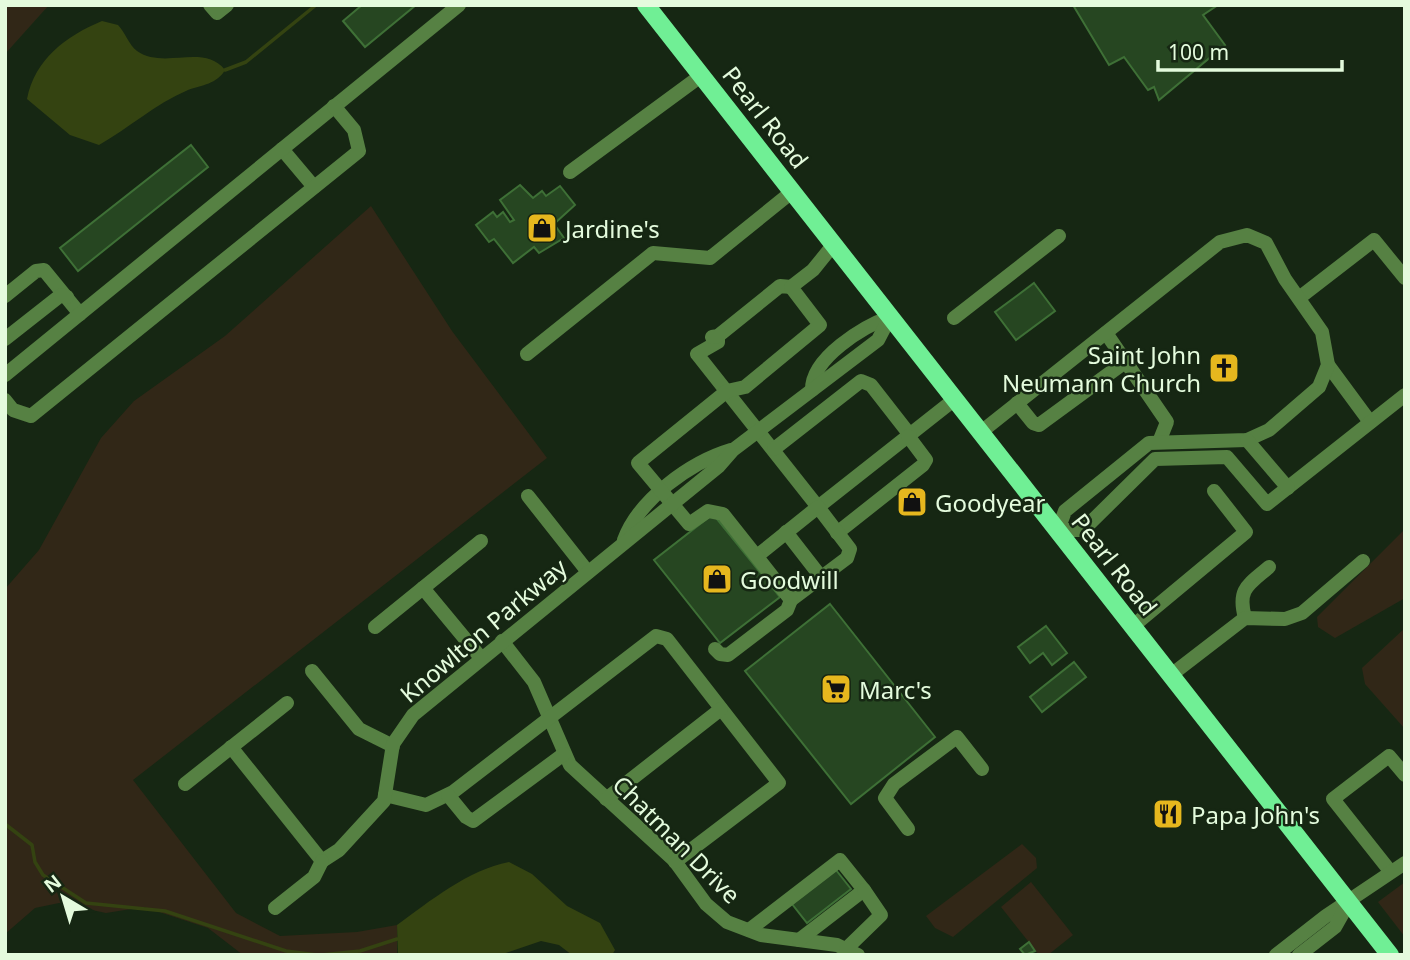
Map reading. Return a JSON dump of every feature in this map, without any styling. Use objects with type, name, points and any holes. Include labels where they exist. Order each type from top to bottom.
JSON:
[{"type":"main road","name":"Pearl Road","points":[[646,5],[1390,955]]},
{"type":"street","points":[[210,5],[216,13],[227,5]]},
{"type":"street","points":[[5,375],[459,5]]},
{"type":"street","points":[[570,172],[702,75]]},
{"type":"street","points":[[5,400],[13,411],[31,415],[359,151],[354,130],[334,106]]},
{"type":"street","points":[[282,149],[314,187]]},
{"type":"street","points":[[527,354],[653,253],[710,258],[793,191]]},
{"type":"street","points":[[981,432],[1220,242],[1248,235],[1266,243],[1298,298],[1322,332],[1328,365],[1370,422]]},
{"type":"street","points":[[954,318],[1059,236]]},
{"type":"street","points":[[1298,298],[1374,240],[1405,278]]},
{"type":"street","points":[[715,649],[724,656],[728,655],[787,610],[791,600],[847,558],[850,550],[727,391],[701,352],[718,342],[718,336],[780,286],[790,287],[839,250]]},
{"type":"street","points":[[5,296],[36,271],[44,270],[80,314]]},
{"type":"street","points":[[790,287],[820,325],[745,387],[727,391],[638,463],[689,524],[708,511],[723,514],[791,600]]},
{"type":"street","points":[[5,339],[61,295],[67,297]]},
{"type":"street","name":"Knowlton Parkway","points":[[275,908],[314,877],[322,861],[340,850],[369,820],[385,794],[393,746],[412,715],[719,466],[733,450],[812,390],[812,379],[826,359],[867,325],[890,317]]},
{"type":"street","points":[[1106,333],[1167,422],[1154,442],[1065,511],[1058,530],[1083,530],[1155,459],[1227,457],[1267,504],[1405,395]]},
{"type":"street","points":[[1017,403],[1033,423],[1039,425],[1125,362]]},
{"type":"street","points":[[1154,442],[1247,440],[1269,430],[1319,387],[1328,365]]},
{"type":"street","points":[[774,449],[861,382],[871,385],[926,460],[923,466],[837,533]]},
{"type":"street","points":[[757,556],[955,400]]},
{"type":"street","points":[[1247,440],[1288,488]]},
{"type":"street","points":[[1154,442],[1155,459]]},
{"type":"street","name":"Knowlton Parkway","points":[[623,545],[628,529],[661,492],[709,457],[733,450]]},
{"type":"street","points":[[1133,626],[1246,532],[1214,491]]},
{"type":"street","points":[[528,496],[588,572]]},
{"type":"street","points":[[786,532],[821,577]]},
{"type":"street","points":[[374,627],[481,541]]},
{"type":"street","points":[[1171,674],[1245,618],[1285,619],[1302,613],[1363,561]]},
{"type":"street","points":[[1245,618],[1241,598],[1244,590],[1269,567]]},
{"type":"street","points":[[423,588],[481,658]]},
{"type":"street","points":[[385,794],[426,805],[448,794],[656,636],[667,639],[779,783],[675,862]]},
{"type":"street","name":"Chatman Drive","points":[[502,641],[534,682],[569,765],[675,862],[706,904],[727,922],[749,930],[852,952]]},
{"type":"street","points":[[312,671],[359,729],[393,746]]},
{"type":"street","points":[[185,784],[287,703]]},
{"type":"street","points":[[606,799],[721,709]]},
{"type":"street","points":[[908,830],[885,798],[894,784],[957,737],[982,769]]},
{"type":"street","points":[[231,747],[322,861]]},
{"type":"street","points":[[448,794],[466,817],[473,821],[564,754]]},
{"type":"street","points":[[1390,871],[1333,799],[1389,756],[1405,775]]},
{"type":"street","points":[[749,930],[840,860],[881,915],[852,952]]},
{"type":"street","points":[[1276,955],[1326,916],[1405,863]]},
{"type":"street","points":[[799,940],[864,890]]},
{"type":"street","points":[[1300,955],[1335,927],[1349,902]]},
{"type":"shaded area","points":[[5,5],[49,5],[5,54]]},
{"type":"shaded area","points":[[102,21],[118,25],[134,48],[148,56],[206,58],[225,70],[213,81],[164,102],[99,145],[70,135],[27,99],[37,72],[54,51],[76,34]]},
{"type":"shaded area","points":[[371,206],[452,331],[547,458],[133,780],[236,913],[280,936],[357,932],[397,925],[397,953],[243,955],[208,928],[144,907],[106,913],[59,903],[35,908],[5,934],[5,589],[39,550],[101,438],[134,401],[225,336]]},
{"type":"shaded area","points":[[1405,529],[1405,598],[1335,638],[1318,627],[1317,617]]},
{"type":"shaded area","points":[[1405,628],[1405,729],[1365,684],[1362,668]]},
{"type":"shaded area","points":[[1022,844],[1036,858],[1037,868],[953,937],[935,928],[926,916]]},
{"type":"shaded area","points":[[509,862],[532,874],[567,906],[600,923],[615,950],[612,955],[572,955],[559,945],[541,941],[500,955],[398,955],[397,925],[464,879]]},
{"type":"shaded area","points":[[1031,882],[1073,935],[1048,955],[1039,955],[1001,907]]},
{"type":"shaded area","points":[[1405,882],[1405,937],[1378,902]]},
{"type":"building","points":[[362,5],[416,5],[365,47],[343,21]]},
{"type":"building","points":[[1073,5],[1218,5],[1203,15],[1225,45],[1159,100],[1154,87],[1148,90],[1124,57],[1109,65]]},
{"type":"building","points":[[191,145],[208,167],[78,271],[60,248]]},
{"type":"building","points":[[520,185],[533,198],[542,191],[546,196],[560,186],[575,205],[554,224],[564,238],[539,253],[534,247],[513,263],[494,239],[489,242],[476,225],[493,212],[497,217],[503,212],[510,222],[514,220],[500,200]]},
{"type":"building","points":[[1034,283],[1055,311],[1016,340],[995,312]]},
{"type":"building","name":"Goodwill","points":[[713,514],[780,597],[720,643],[654,560]]},
{"type":"building","points":[[830,604],[935,737],[851,804],[745,671]]},
{"type":"building","points":[[1046,626],[1067,653],[1052,665],[1043,653],[1030,663],[1018,647]]},
{"type":"building","points":[[1074,662],[1086,677],[1042,712],[1030,697]]},
{"type":"building","points":[[836,870],[851,889],[807,923],[792,904]]},
{"type":"building","points":[[1029,942],[1035,951],[1025,955],[1020,949]]},
{"type":"waterway","points":[[225,70],[246,62],[316,5]]},
{"type":"waterway","points":[[5,824],[32,845],[35,862],[43,875],[86,903],[165,911],[286,951],[317,955]]},
{"type":"waterway","points":[[321,955],[360,951],[397,939]]},
{"type":"place","name":"Jardine's","points":[[542,228]]},
{"type":"place","name":"Saint John Neumann Church","points":[[1224,368]]},
{"type":"place","name":"Goodyear","points":[[912,502]]},
{"type":"place","name":"Goodwill","points":[[717,579]]},
{"type":"place","name":"Marc's","points":[[836,689]]},
{"type":"place","name":"Papa John's","points":[[1168,814]]}]
